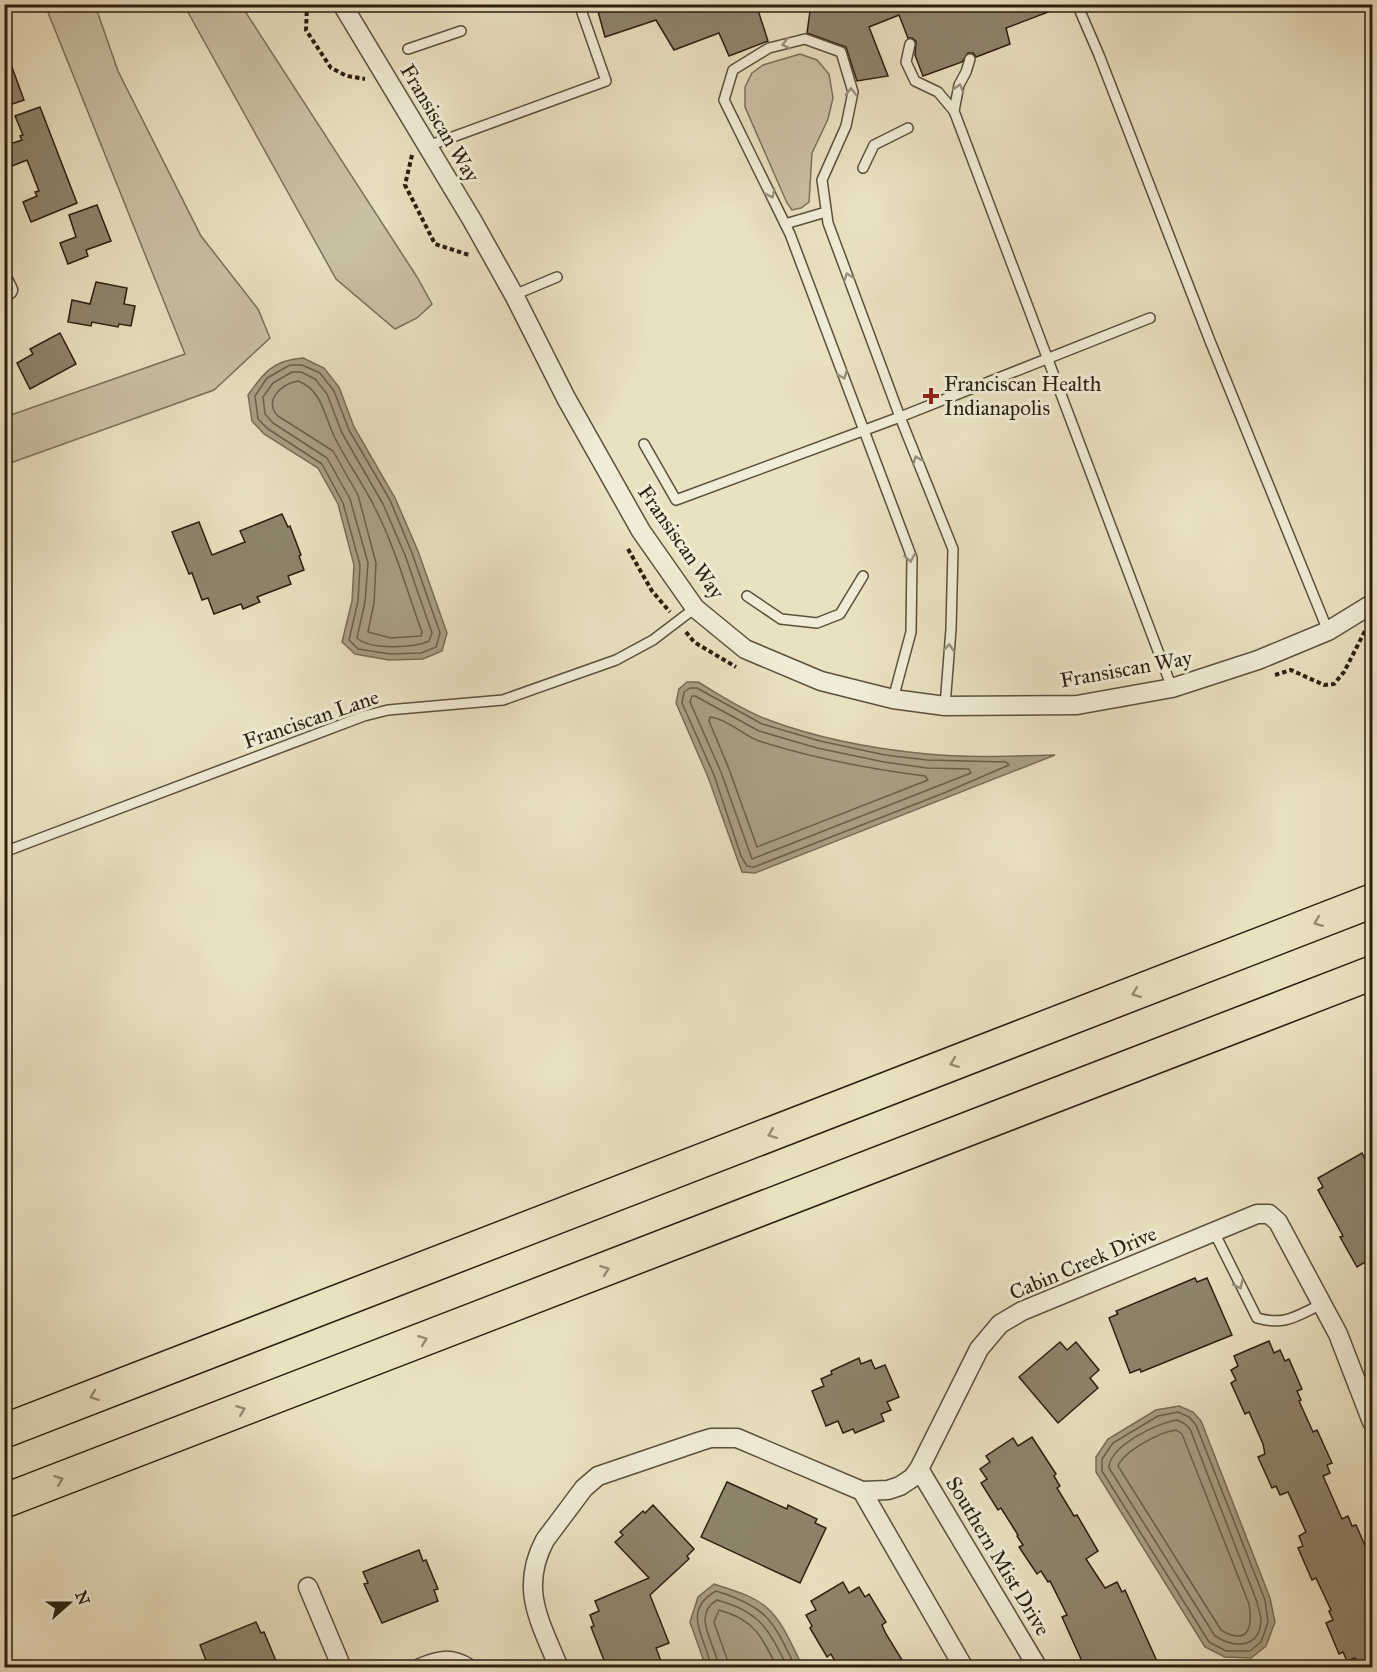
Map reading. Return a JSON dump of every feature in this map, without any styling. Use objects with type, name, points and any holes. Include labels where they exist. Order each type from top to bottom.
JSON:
[{"type":"highway","points":[[4,1431],[1372,901]]},
{"type":"highway","points":[[4,1501],[1372,973]]},
{"type":"street","name":"Fransiscan Way","points":[[342,4],[472,220],[514,295],[566,398],[641,531],[695,608],[745,649],[821,681],[893,699],[945,706],[1077,705],[1172,688],[1258,660],[1328,631],[1372,604]]},
{"type":"street","name":"Cabin Creek Drive","points":[[559,1668],[535,1609],[533,1597],[534,1573],[540,1549],[545,1539],[591,1481],[609,1471],[707,1439],[732,1437],[752,1443],[862,1491],[888,1490],[900,1486],[912,1478],[919,1469],[977,1353],[1000,1324],[1022,1311],[1257,1214],[1269,1214],[1278,1222],[1322,1304]]},
{"type":"street","points":[[1322,1304],[1338,1334],[1372,1422]]},
{"type":"street","name":"Southern Mist Drive","points":[[919,1469],[1038,1668]]},
{"type":"street","points":[[862,1491],[964,1668]]},
{"type":"street","points":[[308,1587],[342,1668]]},
{"type":"street","points":[[420,1668],[440,1660],[464,1665]]},
{"type":"lane","points":[[428,146],[606,81],[579,4]]},
{"type":"lane","points":[[1080,5],[1210,341],[1328,631]]},
{"type":"lane","points":[[408,50],[461,31]]},
{"type":"lane","points":[[893,699],[911,632],[912,558],[785,224],[724,100],[734,70],[769,48],[806,39],[842,52],[853,92],[846,126],[822,180],[828,224],[900,417],[953,549],[951,630],[945,706]]},
{"type":"lane","points":[[910,44],[906,62],[915,81],[938,92],[954,111],[1172,688]]},
{"type":"lane","points":[[954,111],[959,85],[970,59]]},
{"type":"lane","points":[[863,168],[874,145],[908,128]]},
{"type":"lane","points":[[785,224],[826,212]]},
{"type":"lane","points":[[514,295],[557,277]]},
{"type":"lane","points":[[644,444],[676,500],[900,417],[1150,318]]},
{"type":"lane","points":[[747,596],[781,619],[818,623],[840,614],[863,576]]},
{"type":"lane","name":"Franciscan Lane","points":[[4,852],[364,716],[388,710],[503,700],[616,660],[653,640],[695,608]]},
{"type":"lane","points":[[1214,1232],[1257,1318],[1271,1322],[1284,1322],[1322,1304]]},
{"type":"shaded area","points":[[45,5],[95,5],[118,71],[201,236],[258,309],[270,338],[214,390],[5,465],[5,417],[185,354]]},
{"type":"shaded area","points":[[184,5],[241,5],[417,277],[432,304],[417,318],[395,329],[336,279]]},
{"type":"shaded area","points":[[800,54],[817,60],[829,74],[833,98],[828,119],[812,153],[809,202],[801,208],[792,210],[745,107],[745,87],[752,73],[763,65]]},
{"type":"water","points":[[303,358],[324,368],[339,387],[354,427],[395,498],[418,551],[447,633],[442,651],[423,659],[389,660],[355,654],[342,642],[352,601],[354,565],[338,504],[318,468],[264,434],[252,421],[248,395],[271,369],[284,361]]},
{"type":"water","points":[[687,682],[698,682],[740,707],[766,719],[845,742],[943,755],[1055,755],[755,873],[742,872],[708,777],[676,703],[679,689]]},
{"type":"water","points":[[1179,1406],[1193,1412],[1201,1421],[1270,1598],[1275,1622],[1266,1646],[1251,1658],[1225,1657],[1205,1647],[1096,1472],[1096,1457],[1108,1439],[1156,1410]]},
{"type":"water","points":[[714,1584],[748,1596],[766,1607],[783,1627],[803,1667],[706,1667],[690,1622],[698,1597]]},
{"type":"building","points":[[596,4],[756,4],[768,41],[729,56],[719,33],[674,50],[656,20],[605,37]]},
{"type":"building","points":[[811,4],[1064,4],[1064,6],[1006,28],[1010,44],[976,57],[973,53],[968,53],[962,62],[923,76],[915,55],[916,41],[908,38],[899,15],[869,27],[888,76],[857,81],[846,47],[807,33]]},
{"type":"building","points":[[4,51],[6,51],[24,100],[4,107]]},
{"type":"building","points":[[40,107],[77,203],[31,222],[23,202],[37,196],[35,192],[39,191],[27,160],[12,166],[4,146],[22,140],[20,136],[23,135],[15,116]]},
{"type":"building","points":[[97,205],[111,241],[86,250],[88,256],[68,264],[60,243],[76,237],[69,215]]},
{"type":"building","points":[[96,282],[127,288],[124,304],[135,306],[131,326],[119,324],[118,327],[92,322],[91,326],[68,322],[72,300],[90,304]]},
{"type":"building","points":[[60,333],[76,364],[30,389],[17,363],[33,354],[30,349]]},
{"type":"building","points":[[282,514],[288,527],[290,526],[304,570],[288,576],[291,584],[257,597],[260,602],[243,609],[241,604],[214,614],[208,598],[202,600],[172,532],[199,522],[212,555],[245,542],[240,531]]},
{"type":"building","points":[[1362,1153],[1366,1161],[1372,1158],[1372,1258],[1357,1267],[1318,1190],[1323,1187],[1318,1178]]},
{"type":"building","points":[[1195,1278],[1197,1282],[1207,1278],[1232,1335],[1141,1372],[1140,1369],[1130,1373],[1109,1318],[1118,1314],[1116,1311]]},
{"type":"building","points":[[1269,1341],[1274,1353],[1280,1350],[1285,1361],[1289,1359],[1302,1389],[1297,1391],[1301,1400],[1299,1401],[1313,1432],[1317,1430],[1332,1463],[1327,1465],[1330,1473],[1323,1476],[1342,1519],[1348,1516],[1352,1526],[1356,1525],[1369,1555],[1365,1557],[1372,1575],[1372,1662],[1361,1668],[1355,1658],[1347,1661],[1343,1652],[1339,1654],[1326,1623],[1333,1620],[1329,1611],[1331,1610],[1316,1578],[1312,1580],[1298,1548],[1303,1546],[1299,1536],[1306,1532],[1288,1492],[1280,1495],[1276,1486],[1272,1488],[1258,1457],[1265,1454],[1263,1444],[1249,1412],[1245,1414],[1231,1383],[1236,1380],[1231,1370],[1238,1366],[1234,1356]]},
{"type":"building","points":[[1060,1342],[1067,1350],[1076,1342],[1099,1370],[1090,1378],[1098,1388],[1058,1423],[1019,1377]]},
{"type":"building","points":[[859,1358],[861,1364],[871,1360],[875,1369],[885,1365],[899,1397],[887,1402],[891,1410],[881,1414],[884,1421],[855,1433],[853,1429],[843,1433],[838,1421],[826,1426],[812,1391],[824,1386],[821,1379],[832,1374],[831,1371]]},
{"type":"building","points":[[1032,1437],[1056,1474],[1054,1476],[1060,1486],[1057,1488],[1074,1516],[1077,1515],[1098,1551],[1086,1559],[1105,1588],[1117,1582],[1122,1592],[1125,1590],[1160,1668],[1085,1668],[1062,1617],[1067,1615],[1050,1581],[1048,1582],[1041,1571],[1037,1574],[1019,1547],[1023,1545],[1018,1535],[1001,1508],[998,1510],[981,1483],[987,1479],[980,1469],[990,1462],[986,1456],[1013,1438],[1018,1446]]},
{"type":"building","points":[[727,1482],[787,1509],[788,1505],[817,1519],[815,1523],[826,1528],[800,1583],[701,1537]]},
{"type":"building","points":[[653,1505],[694,1549],[687,1556],[689,1559],[650,1595],[669,1643],[656,1648],[661,1661],[645,1668],[607,1668],[591,1627],[594,1626],[590,1615],[599,1611],[595,1601],[649,1578],[615,1542],[623,1535],[620,1532]]},
{"type":"building","points":[[419,1550],[423,1561],[426,1560],[438,1589],[434,1590],[438,1601],[382,1623],[364,1584],[368,1583],[363,1572]]},
{"type":"building","points":[[843,1582],[849,1593],[859,1587],[865,1597],[869,1594],[886,1622],[882,1625],[886,1634],[907,1668],[851,1668],[847,1661],[838,1666],[831,1654],[827,1657],[810,1628],[812,1626],[806,1615],[816,1610],[811,1601]]},
{"type":"building","points":[[256,1622],[261,1633],[264,1632],[276,1661],[273,1662],[275,1668],[209,1668],[200,1645]]},
{"type":"place","name":"Franciscan Health Indianapolis","points":[[931,396]]}]
